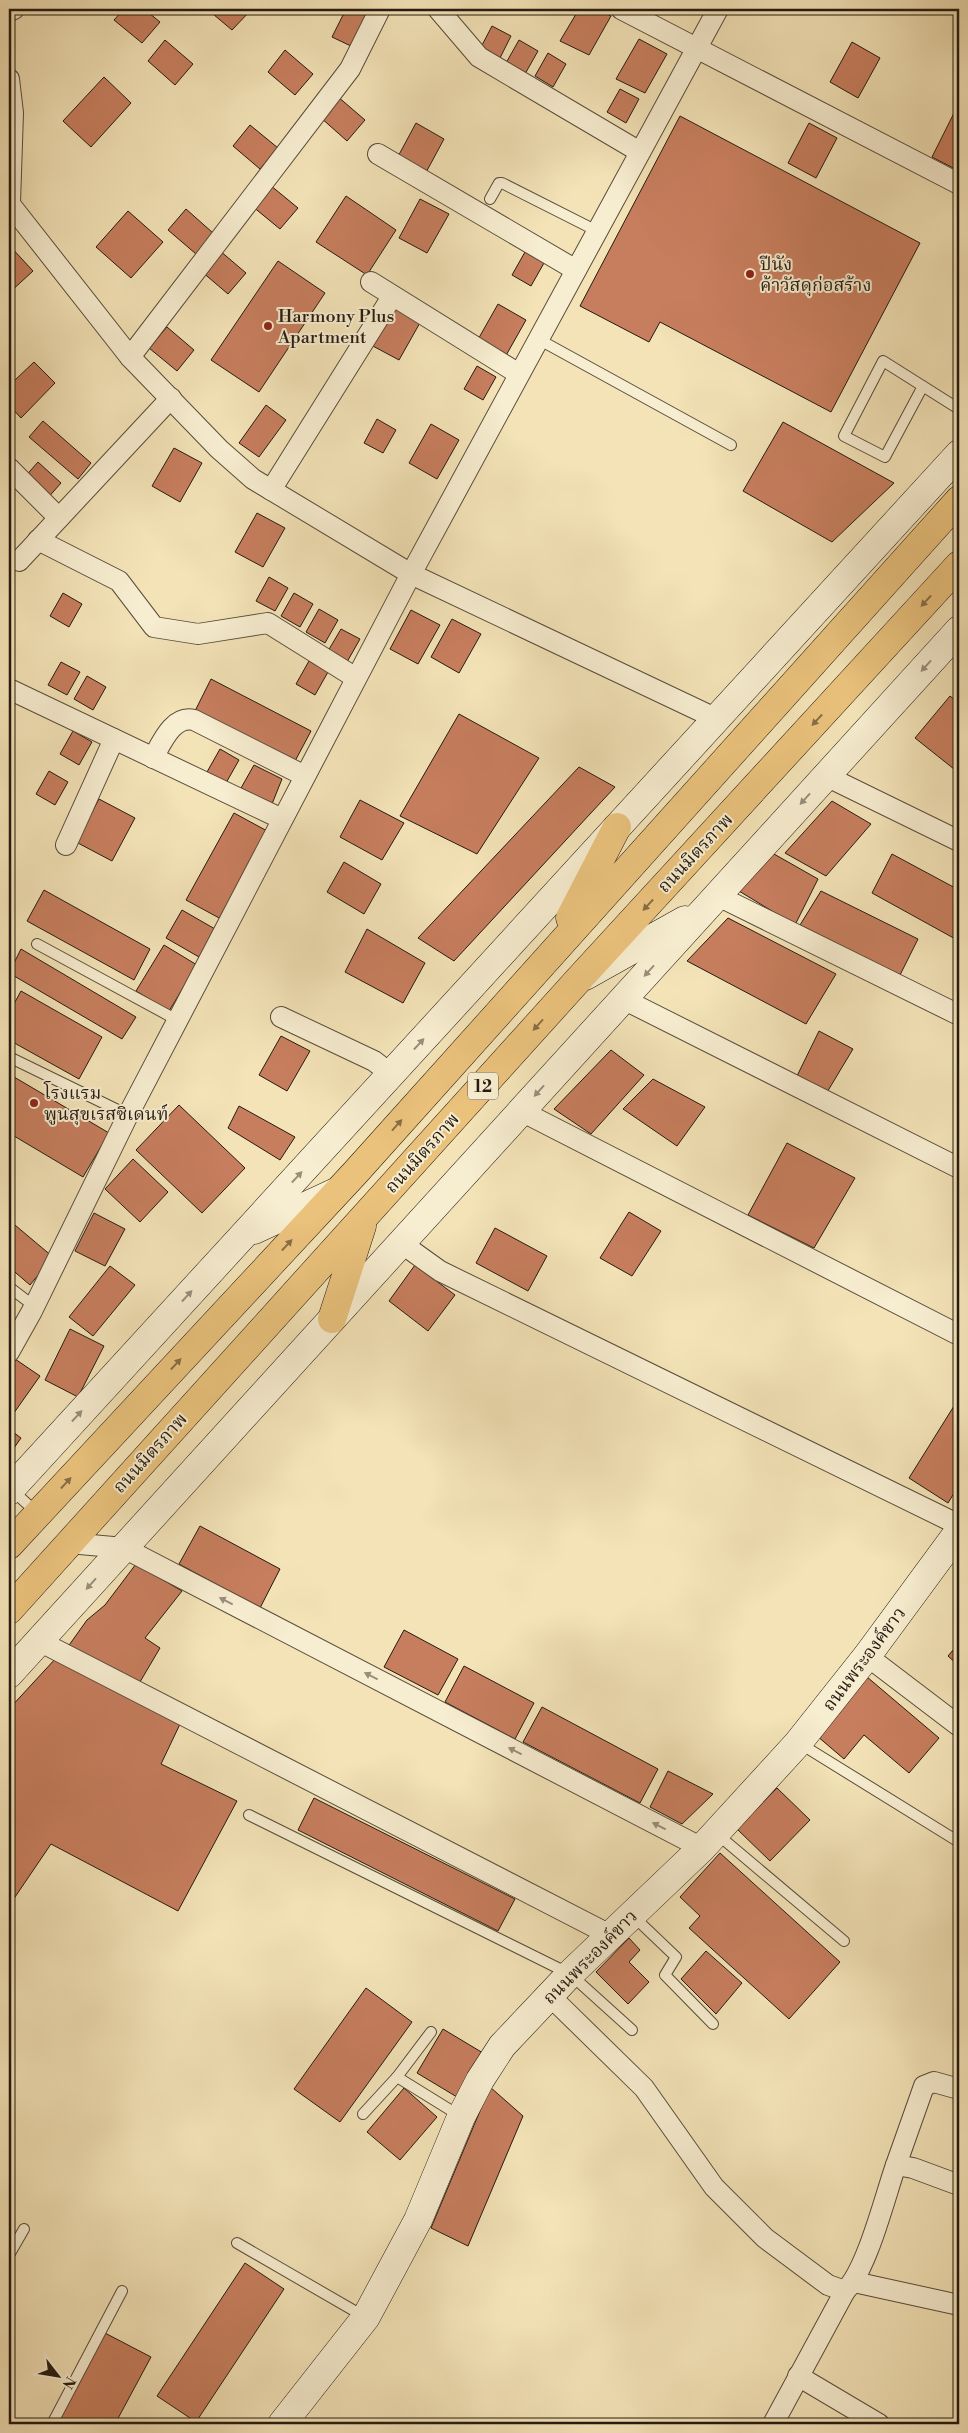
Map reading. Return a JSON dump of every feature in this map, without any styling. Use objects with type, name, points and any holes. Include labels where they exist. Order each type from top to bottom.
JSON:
[{"type":"main road","points":[[9,1489],[392,1074],[959,454]]},
{"type":"main road","name":"ถนนมิตรภาพ","points":[[9,1545],[354,1173],[959,500]]},
{"type":"main road","name":"ถนนมิตรภาพ","points":[[9,1610],[579,979],[959,565]]},
{"type":"main road","points":[[9,1674],[826,776],[957,636]]},
{"type":"main road","points":[[552,953],[618,827]]},
{"type":"main road","points":[[579,979],[712,902]]},
{"type":"main road","points":[[332,1320],[373,1208],[354,1173]]},
{"type":"main road","points":[[243,1235],[336,1192]]},
{"type":"main road","points":[[38,1514],[69,1543]]},
{"type":"main road","name":"ถนนพระองค์ขาว","points":[[282,2424],[366,2317],[418,2220],[461,2117],[480,2080],[502,2046],[570,1974],[612,1936],[631,1914],[709,1841],[798,1742],[867,1656],[959,1531]]},
{"type":"street","points":[[9,11],[14,9]]},
{"type":"street","points":[[130,357],[350,69],[380,9]]},
{"type":"street","points":[[438,9],[479,57],[640,152]]},
{"type":"street","points":[[621,9],[959,184]]},
{"type":"street","points":[[9,1352],[34,1306],[128,1115],[356,678],[718,9]]},
{"type":"street","points":[[9,79],[13,113],[9,203],[130,357],[219,449],[252,479],[411,574],[717,719]]},
{"type":"street","points":[[378,154],[576,270]]},
{"type":"street","points":[[371,282],[519,374]]},
{"type":"street","points":[[271,490],[388,303]]},
{"type":"street","points":[[18,561],[171,398]]},
{"type":"street","points":[[9,468],[59,518]]},
{"type":"street","points":[[38,540],[119,581],[154,627],[198,634],[268,623],[356,678]]},
{"type":"street","points":[[9,689],[282,820]]},
{"type":"street","points":[[153,758],[168,733],[178,722],[186,718],[194,720],[305,776]]},
{"type":"street","points":[[66,845],[114,739]]},
{"type":"street","points":[[826,776],[959,841]]},
{"type":"street","points":[[712,902],[959,1015]]},
{"type":"street","points":[[624,999],[959,1168]]},
{"type":"street","points":[[281,1017],[374,1061],[392,1074]]},
{"type":"street","points":[[521,1111],[959,1335]]},
{"type":"street","points":[[401,1243],[440,1271],[959,1525]]},
{"type":"street","points":[[69,1543],[124,1548],[709,1841]]},
{"type":"street","points":[[39,1641],[612,1936]]},
{"type":"street","points":[[867,1656],[959,1726]]},
{"type":"street","points":[[551,1996],[644,2088],[714,2186],[765,2238],[828,2285],[959,2305]]},
{"type":"street","points":[[773,2424],[865,2257],[924,2086],[934,2082],[959,2089]]},
{"type":"street","points":[[896,2165],[913,2168],[959,2185]]},
{"type":"street","points":[[798,2376],[880,2424]]},
{"type":"lane","points":[[490,199],[499,183],[502,183],[597,231]]},
{"type":"lane","points":[[538,339],[731,445]]},
{"type":"lane","points":[[923,386],[885,457],[844,436],[883,361],[923,386],[959,410]]},
{"type":"lane","points":[[37,944],[177,1020]]},
{"type":"lane","points":[[9,1057],[128,1115]]},
{"type":"lane","points":[[9,1287],[34,1306]]},
{"type":"lane","points":[[9,1489],[38,1514]]},
{"type":"lane","points":[[798,1742],[959,1842]]},
{"type":"lane","points":[[248,1815],[570,1974],[632,2030]]},
{"type":"lane","points":[[709,1841],[844,1941]]},
{"type":"lane","points":[[631,1914],[676,1957],[665,1975],[713,2024]]},
{"type":"lane","points":[[363,2114],[397,2078],[430,2032]]},
{"type":"lane","points":[[397,2078],[461,2117]]},
{"type":"lane","points":[[9,2255],[24,2229]]},
{"type":"lane","points":[[237,2243],[366,2317]]},
{"type":"lane","points":[[52,2424],[122,2291]]},
{"type":"building","points":[[124,9],[144,9],[160,22],[142,43],[114,20]]},
{"type":"building","points":[[207,9],[250,9],[251,10],[232,30]]},
{"type":"building","points":[[346,9],[371,9],[353,47],[332,37]]},
{"type":"building","points":[[579,9],[597,9],[611,16],[589,55],[560,41]]},
{"type":"building","points":[[492,26],[511,36],[499,60],[480,49]]},
{"type":"building","points":[[639,39],[667,54],[645,93],[616,79]]},
{"type":"building","points":[[165,40],[193,64],[175,85],[148,61]]},
{"type":"building","points":[[519,40],[538,51],[525,74],[506,63]]},
{"type":"building","points":[[852,42],[880,58],[858,98],[830,82]]},
{"type":"building","points":[[285,50],[313,74],[295,95],[268,72]]},
{"type":"building","points":[[548,53],[566,64],[553,87],[535,76]]},
{"type":"building","points":[[104,77],[131,103],[91,147],[63,121]]},
{"type":"building","points":[[620,89],[639,99],[626,123],[607,112]]},
{"type":"building","points":[[337,96],[365,120],[347,141],[320,117]]},
{"type":"building","points":[[959,103],[959,171],[932,157]]},
{"type":"building","name":"ปีนัง ค้าวัสดุก่อสร้าง","points":[[680,116],[920,243],[831,412],[660,322],[649,342],[580,306]]},
{"type":"building","points":[[416,123],[444,139],[423,178],[395,162]]},
{"type":"building","points":[[809,123],[837,138],[816,178],[788,163]]},
{"type":"building","points":[[250,125],[278,148],[260,169],[233,146]]},
{"type":"building","points":[[270,185],[298,208],[280,229],[252,206]]},
{"type":"building","points":[[346,196],[396,230],[367,275],[316,242]]},
{"type":"building","points":[[420,199],[449,214],[427,253],[399,238]]},
{"type":"building","points":[[186,209],[213,233],[196,254],[168,230]]},
{"type":"building","points":[[128,211],[163,242],[131,278],[96,247]]},
{"type":"building","points":[[9,245],[33,271],[9,293]]},
{"type":"building","points":[[219,250],[246,273],[228,294],[201,271]]},
{"type":"building","points":[[525,252],[544,263],[531,286],[512,275]]},
{"type":"building","name":"Harmony Plus Apartment","points":[[278,261],[325,293],[259,392],[211,360]]},
{"type":"building","points":[[498,304],[526,320],[504,359],[476,343]]},
{"type":"building","points":[[393,306],[421,321],[399,360],[371,345]]},
{"type":"building","points":[[167,327],[194,350],[177,371],[149,348]]},
{"type":"building","points":[[34,362],[55,383],[21,418],[9,405],[9,376],[14,381]]},
{"type":"building","points":[[477,366],[496,377],[483,400],[464,389]]},
{"type":"building","points":[[266,405],[286,420],[259,457],[239,443]]},
{"type":"building","points":[[377,419],[396,430],[383,453],[364,443]]},
{"type":"building","points":[[43,421],[91,463],[78,479],[29,437]]},
{"type":"building","points":[[783,422],[894,483],[832,542],[743,491]]},
{"type":"building","points":[[431,424],[459,440],[437,479],[409,463]]},
{"type":"building","points":[[174,448],[202,463],[180,502],[152,486]]},
{"type":"building","points":[[38,462],[61,483],[46,500],[23,479]]},
{"type":"building","points":[[257,513],[285,528],[263,567],[235,552]]},
{"type":"building","points":[[269,577],[288,588],[275,611],[256,601]]},
{"type":"building","points":[[63,593],[82,604],[69,627],[50,616]]},
{"type":"building","points":[[294,593],[313,604],[300,627],[281,616]]},
{"type":"building","points":[[319,609],[338,620],[325,643],[306,632]]},
{"type":"building","points":[[411,610],[440,625],[418,664],[390,649]]},
{"type":"building","points":[[452,619],[481,634],[459,673],[431,657]]},
{"type":"building","points":[[341,629],[360,639],[347,662],[328,651]]},
{"type":"building","points":[[309,661],[328,672],[315,695],[296,684]]},
{"type":"building","points":[[61,662],[80,672],[67,695],[48,685]]},
{"type":"building","points":[[87,676],[106,687],[93,710],[74,699]]},
{"type":"building","points":[[211,679],[311,731],[294,763],[195,711]]},
{"type":"building","points":[[950,696],[959,703],[959,773],[915,738]]},
{"type":"building","points":[[459,714],[539,758],[477,854],[400,816]]},
{"type":"building","points":[[73,731],[92,742],[79,765],[60,754]]},
{"type":"building","points":[[220,749],[239,760],[226,783],[207,772]]},
{"type":"building","points":[[254,765],[282,779],[272,804],[241,788]]},
{"type":"building","points":[[579,767],[615,787],[454,961],[418,938]]},
{"type":"building","points":[[49,771],[68,782],[55,805],[36,794]]},
{"type":"building","points":[[99,799],[135,818],[112,861],[76,842]]},
{"type":"building","points":[[360,800],[404,823],[382,860],[340,837]]},
{"type":"building","points":[[832,801],[871,824],[826,876],[785,853]]},
{"type":"building","points":[[234,813],[269,832],[221,919],[186,900]]},
{"type":"building","points":[[774,854],[818,879],[795,925],[734,888]]},
{"type":"building","points":[[892,854],[959,890],[959,941],[872,893]]},
{"type":"building","points":[[344,862],[381,884],[364,914],[327,892]]},
{"type":"building","points":[[44,890],[150,949],[134,980],[27,921]]},
{"type":"building","points":[[821,891],[918,939],[900,975],[800,925]]},
{"type":"building","points":[[182,910],[215,929],[199,957],[166,938]]},
{"type":"building","points":[[728,918],[836,974],[806,1024],[687,961]]},
{"type":"building","points":[[367,929],[425,963],[403,1003],[345,972]]},
{"type":"building","points":[[164,945],[197,965],[169,1011],[136,991]]},
{"type":"building","points":[[21,949],[136,1017],[122,1039],[9,973]]},
{"type":"building","points":[[21,991],[102,1037],[79,1079],[9,1040],[9,1013]]},
{"type":"building","points":[[819,1031],[853,1049],[826,1094],[796,1078]]},
{"type":"building","points":[[281,1036],[310,1051],[287,1091],[259,1075]]},
{"type":"building","points":[[611,1050],[644,1075],[591,1134],[554,1109]]},
{"type":"building","name":"โรงแรม พูนสุขเรสซิเดนท์","points":[[9,1074],[109,1133],[83,1177],[9,1133]]},
{"type":"building","points":[[653,1079],[705,1107],[677,1146],[623,1109]]},
{"type":"building","points":[[179,1105],[245,1168],[202,1213],[136,1150]]},
{"type":"building","points":[[239,1106],[295,1137],[280,1160],[228,1128]]},
{"type":"building","points":[[787,1143],[855,1178],[814,1248],[748,1215]]},
{"type":"building","points":[[133,1159],[168,1192],[140,1222],[105,1189]]},
{"type":"building","points":[[629,1212],[661,1231],[632,1276],[600,1258]]},
{"type":"building","points":[[94,1213],[125,1229],[105,1266],[75,1251]]},
{"type":"building","points":[[9,1220],[53,1257],[30,1285],[9,1267]]},
{"type":"building","points":[[495,1228],[547,1256],[528,1291],[476,1263]]},
{"type":"building","points":[[415,1265],[455,1295],[428,1331],[389,1301]]},
{"type":"building","points":[[110,1266],[135,1285],[93,1336],[69,1317]]},
{"type":"building","points":[[70,1329],[104,1346],[78,1397],[45,1380]]},
{"type":"building","points":[[15,1359],[40,1376],[9,1420],[9,1368]]},
{"type":"building","points":[[959,1398],[959,1485],[948,1503],[909,1478]]},
{"type":"building","points":[[9,1429],[21,1438],[9,1455]]},
{"type":"building","points":[[200,1526],[280,1569],[260,1608],[179,1564]]},
{"type":"building","points":[[136,1564],[182,1591],[145,1638],[160,1648],[137,1687],[67,1648],[87,1620],[105,1605]]},
{"type":"building","points":[[404,1630],[458,1659],[438,1695],[384,1667]]},
{"type":"building","points":[[959,1643],[959,1666],[948,1656]]},
{"type":"building","points":[[57,1657],[181,1722],[161,1764],[237,1801],[178,1911],[51,1844],[13,1900],[9,1896],[9,1709]]},
{"type":"building","points":[[464,1666],[534,1703],[515,1739],[445,1702]]},
{"type":"building","points":[[860,1671],[939,1738],[909,1773],[864,1735],[844,1759],[810,1730]]},
{"type":"building","points":[[542,1707],[658,1769],[640,1803],[523,1742]]},
{"type":"building","points":[[668,1771],[713,1794],[682,1824],[650,1807]]},
{"type":"building","points":[[777,1788],[810,1820],[770,1861],[737,1829]]},
{"type":"building","points":[[314,1798],[515,1899],[498,1931],[298,1830]]},
{"type":"building","points":[[720,1853],[840,1962],[789,2019],[689,1928],[700,1916],[680,1897]]},
{"type":"building","points":[[629,1938],[640,1950],[629,1962],[649,1982],[628,2004],[596,1972]]},
{"type":"building","points":[[706,1951],[742,1983],[716,2014],[681,1979]]},
{"type":"building","points":[[366,1988],[412,2022],[340,2122],[294,2089]]},
{"type":"building","points":[[443,2029],[483,2053],[457,2097],[417,2073]]},
{"type":"building","points":[[490,2087],[523,2116],[468,2246],[431,2228]]},
{"type":"building","points":[[404,2088],[437,2117],[400,2160],[367,2132]]},
{"type":"building","points":[[245,2263],[284,2289],[196,2422],[157,2396]]},
{"type":"building","points":[[103,2332],[151,2357],[115,2424],[54,2424]]},
{"type":"place","name":"ปีนัง ค้าวัสดุก่อสร้าง","points":[[750,274]]},
{"type":"place","name":"Harmony Plus Apartment","points":[[268,326]]},
{"type":"place","name":"โรงแรม พูนสุขเรสซิเดนท์","points":[[34,1103]]}]
